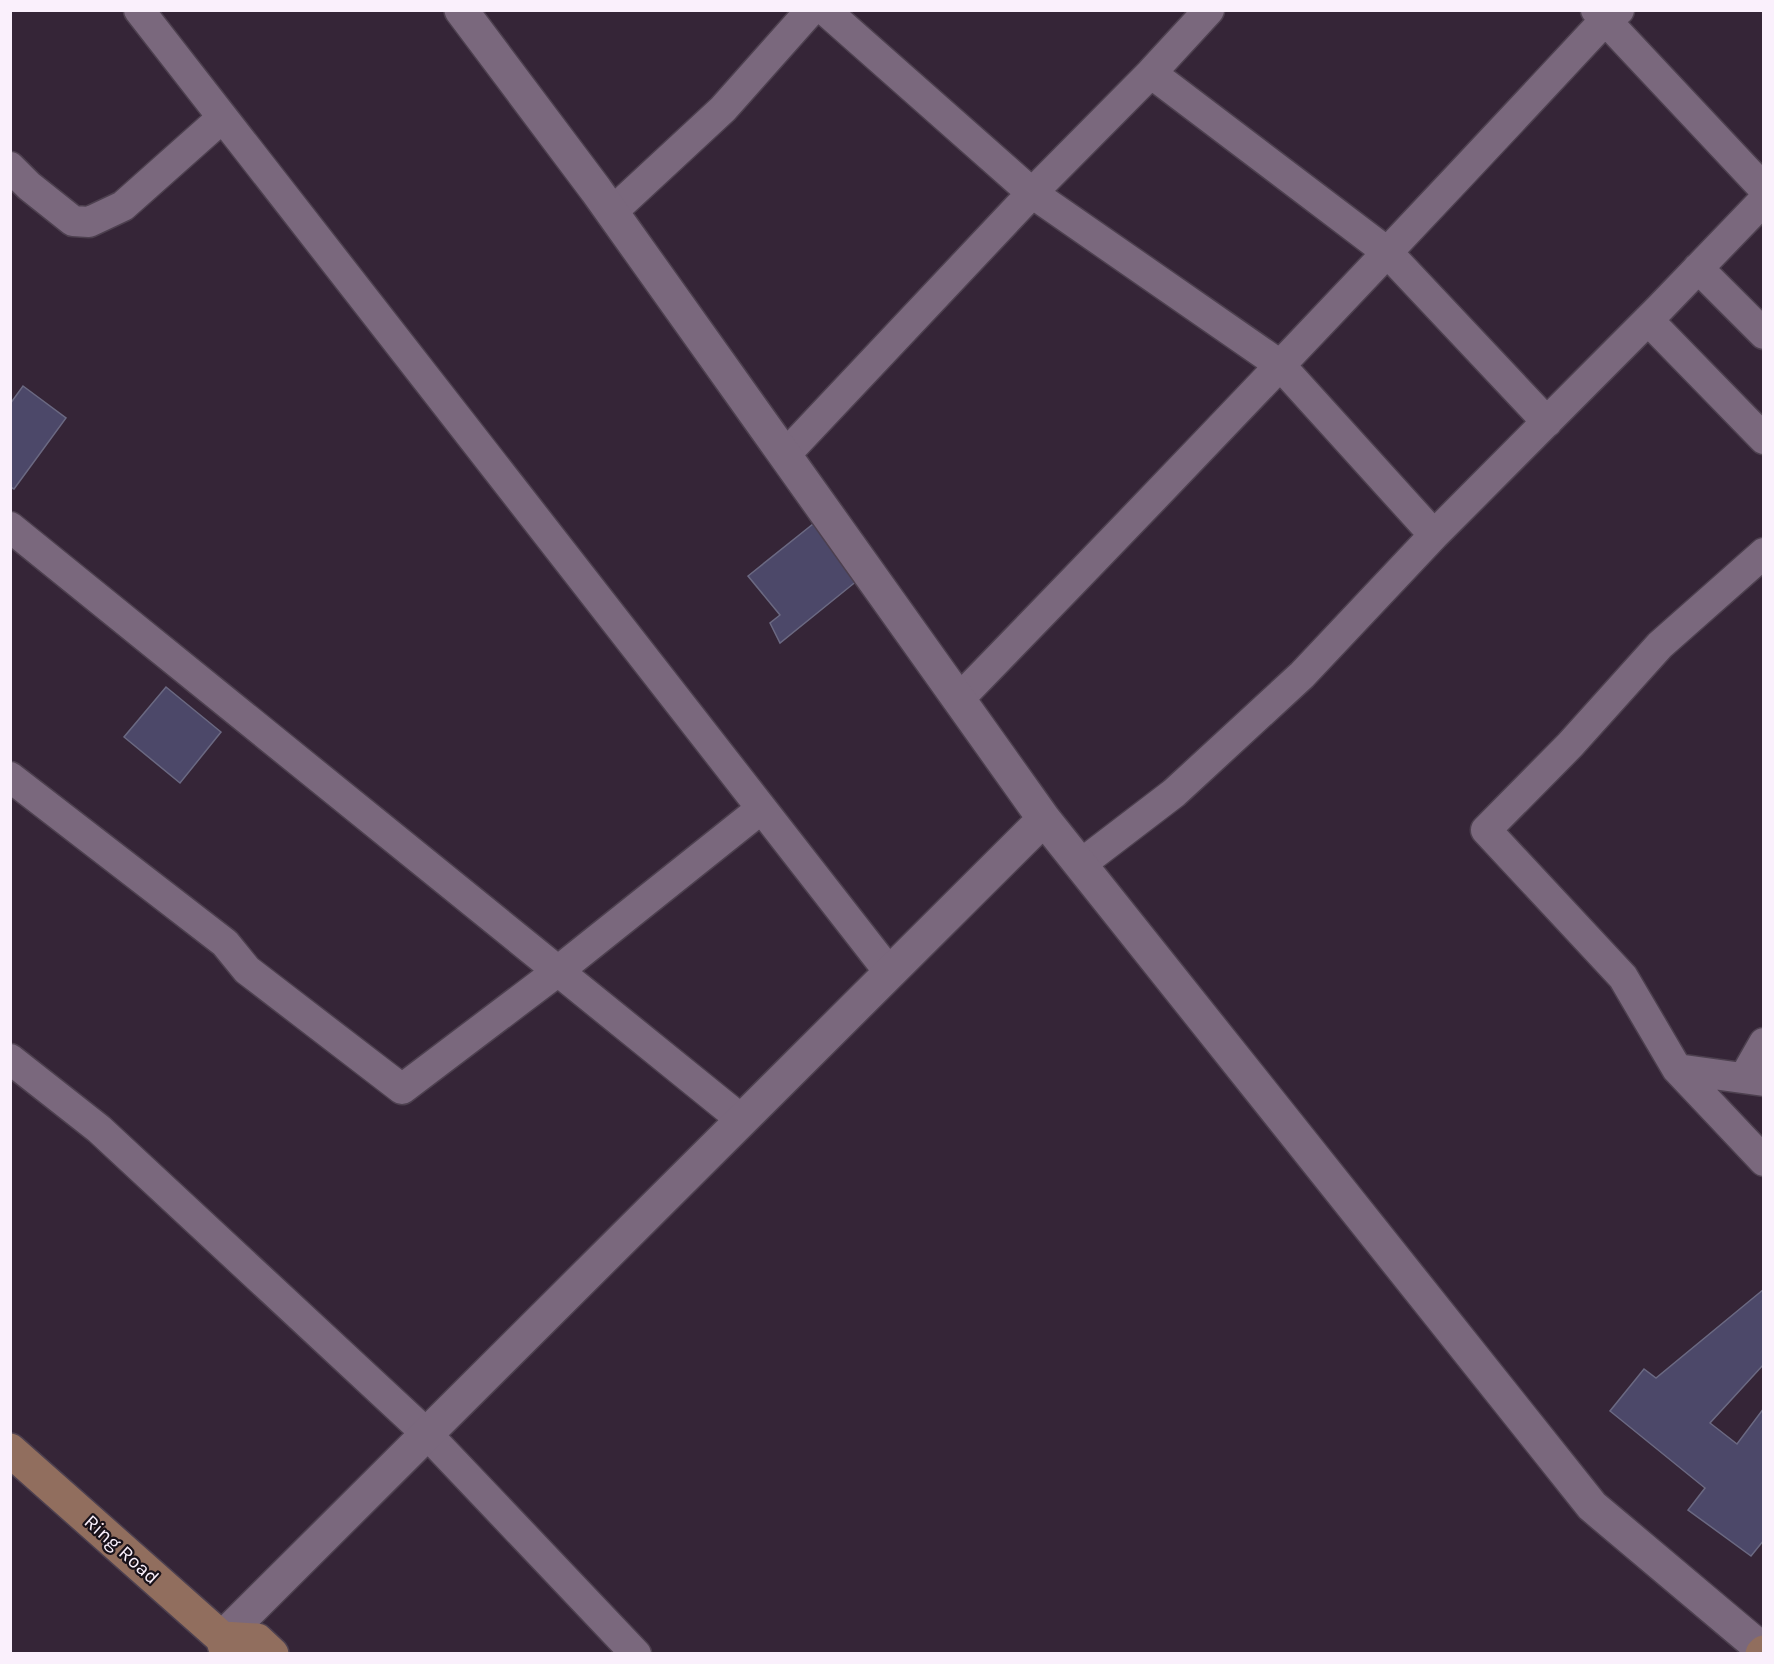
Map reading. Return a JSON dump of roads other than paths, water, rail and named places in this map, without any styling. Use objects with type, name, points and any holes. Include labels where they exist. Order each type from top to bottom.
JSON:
[{"type":"main road","name":"Ring Road","points":[[10,1450],[225,1646]]},
{"type":"main road","points":[[225,1646],[257,1640],[272,1653]]},
{"type":"street","points":[[138,10],[890,973]]},
{"type":"street","points":[[461,10],[612,212],[1044,819],[1592,1506],[1763,1652]]},
{"type":"street","points":[[612,212],[723,109],[811,10]]},
{"type":"street","points":[[825,10],[1032,193],[1280,365],[1434,535]]},
{"type":"street","points":[[785,455],[1032,193],[1151,73],[1209,10]]},
{"type":"street","points":[[959,699],[1387,252],[1607,14],[1764,189]]},
{"type":"street","points":[[1151,73],[1387,252],[1547,422]]},
{"type":"street","points":[[10,167],[29,186],[73,221],[89,222],[123,206],[222,118]]},
{"type":"street","points":[[1081,864],[1174,793],[1293,683],[1434,535],[1764,200]]},
{"type":"street","points":[[1698,267],[1764,334]]},
{"type":"street","points":[[1648,320],[1764,439]]},
{"type":"street","points":[[10,527],[742,1120]]},
{"type":"street","points":[[1764,554],[1660,645],[1570,745],[1486,830],[1623,977],[1677,1070],[1764,1161]]},
{"type":"street","points":[[10,777],[225,943],[247,970],[402,1089],[558,971],[761,809]]},
{"type":"street","points":[[225,1646],[427,1434],[1044,819]]},
{"type":"street","points":[[1677,1070],[1754,1079],[1764,1043]]},
{"type":"street","points":[[10,1059],[99,1129],[427,1434],[636,1653]]}]
